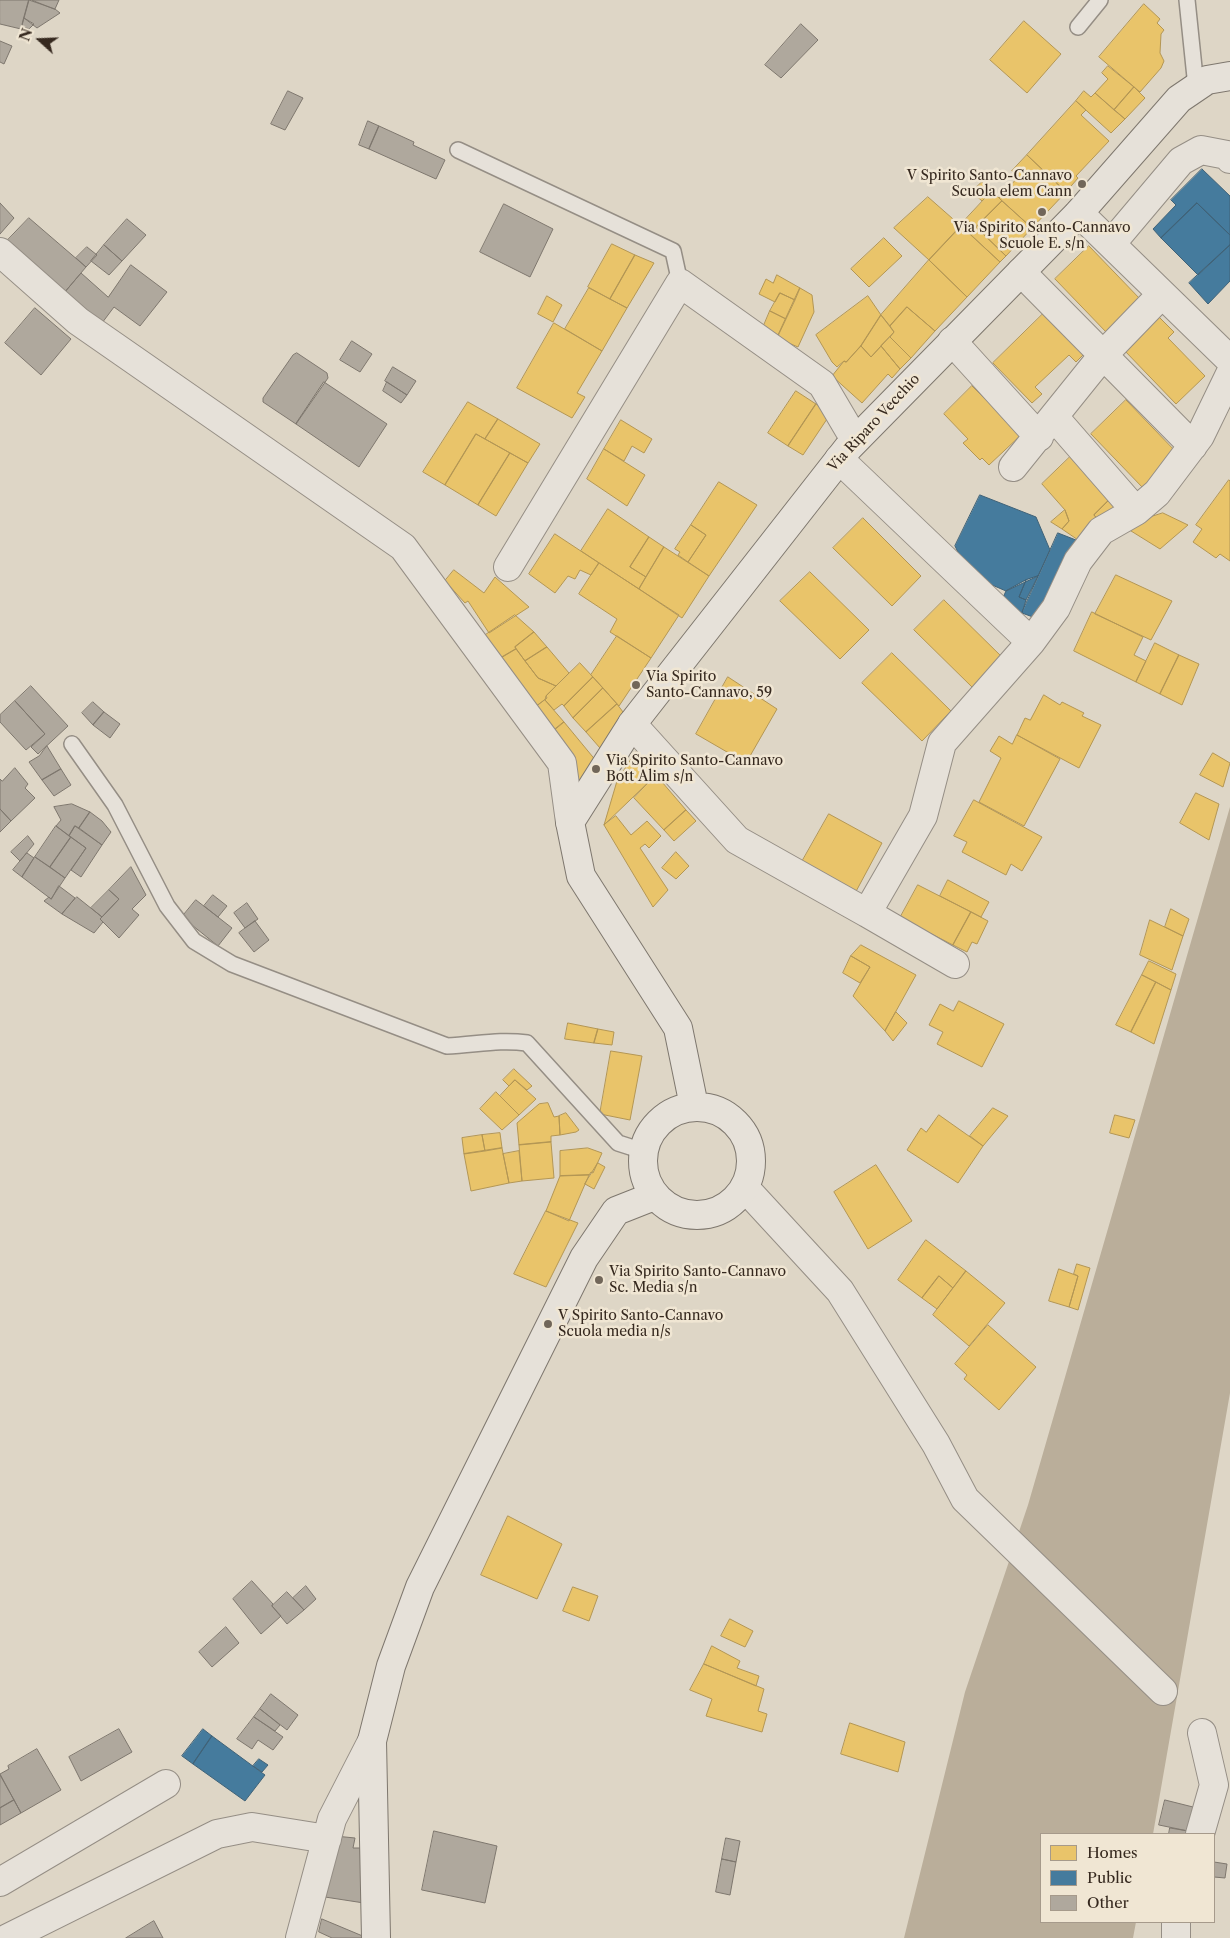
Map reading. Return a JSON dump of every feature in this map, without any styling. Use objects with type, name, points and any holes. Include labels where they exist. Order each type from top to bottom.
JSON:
[{"type":"street","name":"Via Riparo Vecchio","points":[[570,822],[632,724],[847,449],[1078,213],[1179,99],[1207,80],[1230,76]]},
{"type":"street","points":[[1111,244],[1181,161],[1201,150],[1227,155],[1230,159]]},
{"type":"street","points":[[1078,213],[1230,360]]},
{"type":"street","points":[[0,252],[78,321],[403,547],[562,763],[570,822],[582,876],[678,1028],[694,1106]]},
{"type":"street","points":[[1021,272],[1193,446]]},
{"type":"street","points":[[508,567],[680,283],[822,384],[847,449],[1031,642]]},
{"type":"street","points":[[1013,467],[1104,354],[1162,294]]},
{"type":"street","points":[[952,341],[1136,510]]},
{"type":"street","points":[[867,913],[923,816],[942,743],[1031,642],[1056,608],[1078,561],[1101,531],[1136,510],[1157,494],[1200,436],[1230,374]]},
{"type":"street","points":[[632,724],[737,840],[955,964]]},
{"type":"street","points":[[694,1106],[717,1110],[736,1123],[749,1142],[752,1166],[745,1188],[727,1208],[702,1216],[676,1212],[654,1196],[643,1175],[643,1151],[652,1129],[671,1112],[694,1106]]},
{"type":"street","points":[[745,1188],[840,1291],[936,1444],[965,1499],[1163,1691]]},
{"type":"street","points":[[300,1938],[332,1819],[372,1741],[391,1666],[420,1587],[584,1258],[616,1211],[654,1196]]},
{"type":"street","points":[[1200,1833],[1214,1785],[1202,1733]]},
{"type":"street","points":[[372,1741],[376,1938]]},
{"type":"street","points":[[0,1882],[166,1784]]},
{"type":"street","points":[[8,1938],[217,1834],[252,1827],[327,1839]]},
{"type":"street","points":[[1176,1923],[1176,1938]]},
{"type":"lane","points":[[1078,27],[1100,0]]},
{"type":"lane","points":[[1187,0],[1196,87]]},
{"type":"lane","points":[[458,150],[673,251],[680,283]]},
{"type":"lane","points":[[72,744],[115,805],[167,906],[194,941],[232,964],[447,1046],[472,1045],[504,1039],[527,1043],[618,1143],[643,1151]]},
{"type":"shaded area","points":[[1230,807],[1230,1393],[1153,1833],[1040,1833],[1040,1923],[1136,1923],[1133,1938],[904,1938],[965,1692],[1028,1505]]},
{"type":"building: Homes","points":[[1144,4],[1160,19],[1157,23],[1164,30],[1161,34],[1160,53],[1164,61],[1161,68],[1140,92],[1099,57]]},
{"type":"building: Homes","points":[[1024,21],[1061,54],[1027,93],[990,60]]},
{"type":"building: Homes","points":[[1108,66],[1134,87],[1114,110],[1095,93],[1108,79],[1102,73]]},
{"type":"building: Homes","points":[[1134,87],[1145,98],[1125,119],[1114,110]]},
{"type":"building: Homes","points":[[1084,91],[1091,97],[1095,93],[1125,119],[1111,133],[1076,101]]},
{"type":"building: Homes","points":[[1076,101],[1086,110],[1081,115],[1109,141],[1076,176],[1078,178],[1066,192],[1027,155]]},
{"type":"building: Homes","points":[[1027,155],[1066,192],[1032,228],[999,198],[1019,176],[1012,171]]},
{"type":"building: Homes","points":[[982,182],[992,191],[982,201],[972,192]]},
{"type":"building: Homes","points":[[992,191],[1002,201],[976,227],[966,219]]},
{"type":"building: Homes","points":[[928,197],[961,226],[929,260],[894,228]]},
{"type":"building: Homes","points":[[1002,201],[1032,228],[1006,256],[976,227]]},
{"type":"building: Homes","points":[[961,226],[1000,262],[967,297],[929,260]]},
{"type":"building: Homes","points":[[976,227],[1006,256],[1000,262],[970,234]]},
{"type":"building: Homes","points":[[884,238],[902,256],[869,287],[851,269]]},
{"type":"building: Homes","points":[[612,244],[635,255],[610,299],[588,287]]},
{"type":"building: Homes","points":[[1089,246],[1141,300],[1107,333],[1055,279]]},
{"type":"building: Homes","points":[[635,255],[654,263],[627,308],[610,299]]},
{"type":"building: Homes","points":[[929,260],[967,297],[935,331],[907,307],[890,326],[881,315]]},
{"type":"building: Homes","points":[[777,275],[800,288],[795,300],[780,293],[775,302],[759,294],[766,279],[773,283]]},
{"type":"building: Homes","points":[[589,288],[627,308],[602,351],[565,329]]},
{"type":"building: Homes","points":[[800,288],[812,295],[814,312],[798,347],[777,338]]},
{"type":"building: Homes","points":[[780,293],[795,300],[786,319],[770,311]]},
{"type":"building: Homes","points":[[547,296],[562,305],[553,322],[538,314]]},
{"type":"building: Homes","points":[[868,296],[881,315],[861,346],[846,362],[844,361],[837,367],[816,335]]},
{"type":"building: Homes","points":[[907,307],[935,331],[911,358],[890,337],[894,332],[890,326]]},
{"type":"building: Homes","points":[[770,311],[786,319],[777,338],[762,330]]},
{"type":"building: Homes","points":[[1046,311],[1086,352],[1076,362],[1069,355],[1035,387],[1042,394],[1032,403],[993,363]]},
{"type":"building: Homes","points":[[881,315],[894,332],[871,357],[861,346]]},
{"type":"building: Homes","points":[[1159,317],[1174,332],[1168,338],[1205,376],[1176,404],[1124,350]]},
{"type":"building: Homes","points":[[554,323],[602,351],[577,393],[585,397],[572,418],[517,388]]},
{"type":"building: Homes","points":[[890,337],[911,358],[900,369],[881,346]]},
{"type":"building: Homes","points":[[861,346],[871,357],[881,346],[900,369],[892,378],[888,374],[862,403],[832,376],[844,361],[846,362]]},
{"type":"building: Homes","points":[[972,386],[1021,435],[989,465],[982,458],[980,460],[963,443],[968,439],[944,414]]},
{"type":"building: Homes","points":[[796,391],[816,404],[788,446],[768,433]]},
{"type":"building: Homes","points":[[1126,400],[1178,454],[1143,488],[1091,434]]},
{"type":"building: Homes","points":[[468,402],[498,419],[485,439],[476,434],[445,485],[423,472]]},
{"type":"building: Homes","points":[[816,404],[831,413],[803,455],[788,446]]},
{"type":"building: Homes","points":[[498,419],[540,444],[528,463],[485,439]]},
{"type":"building: Homes","points":[[621,420],[652,439],[644,453],[632,446],[624,461],[604,449]]},
{"type":"building: Homes","points":[[476,434],[510,453],[478,505],[445,485]]},
{"type":"building: Homes","points":[[604,449],[645,475],[627,506],[587,479]]},
{"type":"building: Homes","points":[[510,453],[528,463],[496,516],[478,505]]},
{"type":"building: Homes","points":[[1070,457],[1110,499],[1094,515],[1100,522],[1081,542],[1062,529],[1069,521],[1065,510],[1042,484]]},
{"type":"building: Homes","points":[[1229,480],[1230,561],[1220,554],[1216,558],[1193,542],[1202,529],[1196,525]]},
{"type":"building: Homes","points":[[719,482],[757,505],[709,576],[688,562],[706,535],[691,525]]},
{"type":"building: Homes","points":[[1110,499],[1125,507],[1100,522],[1094,515]]},
{"type":"building: Homes","points":[[608,509],[649,537],[630,567],[646,577],[639,589],[581,551]]},
{"type":"building: Homes","points":[[1065,510],[1069,521],[1062,529],[1051,522]]},
{"type":"building: Homes","points":[[1163,513],[1188,525],[1160,549],[1123,526]]},
{"type":"building: Homes","points":[[863,518],[921,576],[892,606],[833,548]]},
{"type":"building: Homes","points":[[691,525],[706,535],[688,562],[678,555],[680,552],[675,549]]},
{"type":"building: Homes","points":[[555,534],[599,563],[591,575],[580,570],[575,579],[568,576],[555,593],[529,574]]},
{"type":"building: Homes","points":[[649,537],[664,547],[646,577],[630,567]]},
{"type":"building: Homes","points":[[664,547],[709,576],[682,618],[639,589]]},
{"type":"building: Homes","points":[[599,563],[679,615],[651,658],[610,632],[617,619],[579,594]]},
{"type":"building: Homes","points":[[454,570],[484,593],[495,577],[529,607],[489,633],[468,601],[465,603],[445,581]]},
{"type":"building: Homes","points":[[810,572],[869,630],[840,659],[780,601]]},
{"type":"building: Homes","points":[[1116,575],[1172,601],[1151,640],[1095,614]]},
{"type":"building: Homes","points":[[944,600],[1003,658],[973,688],[914,630]]},
{"type":"building: Homes","points":[[1092,612],[1143,637],[1134,655],[1146,661],[1136,682],[1074,651]]},
{"type":"building: Homes","points":[[515,615],[534,632],[515,647],[516,649],[499,659],[484,636]]},
{"type":"building: Homes","points":[[534,632],[547,647],[525,661],[515,647]]},
{"type":"building: Homes","points":[[617,636],[651,658],[619,706],[591,675]]},
{"type":"building: Homes","points":[[1155,643],[1179,655],[1160,694],[1136,682]]},
{"type":"building: Homes","points":[[547,647],[569,673],[556,686],[538,678],[525,661]]},
{"type":"building: Homes","points":[[516,649],[538,678],[556,686],[546,696],[547,698],[530,711],[499,659]]},
{"type":"building: Homes","points":[[892,653],[951,711],[922,741],[862,683]]},
{"type":"building: Homes","points":[[1179,655],[1199,664],[1182,705],[1160,694]]},
{"type":"building: Homes","points":[[580,663],[593,677],[564,706],[562,704],[554,710],[545,700],[546,696]]},
{"type":"building: Homes","points":[[593,677],[603,688],[573,718],[564,706]]},
{"type":"building: Homes","points":[[728,677],[777,709],[746,763],[696,734]]},
{"type":"building: Homes","points":[[603,688],[617,704],[586,732],[573,718]]},
{"type":"building: Homes","points":[[1044,695],[1060,705],[1062,702],[1084,713],[1082,716],[1101,725],[1079,768],[1017,735],[1025,718],[1030,720]]},
{"type":"building: Homes","points":[[545,700],[564,722],[546,737],[530,711]]},
{"type":"building: Homes","points":[[617,704],[626,716],[620,728],[600,748],[586,732]]},
{"type":"building: Homes","points":[[564,722],[597,762],[579,784],[548,735]]},
{"type":"building: Homes","points":[[1017,735],[1060,759],[1024,826],[979,802],[1001,758],[990,751],[999,736],[1012,744]]},
{"type":"building: Homes","points":[[636,752],[656,775],[604,825],[617,781]]},
{"type":"building: Homes","points":[[1213,753],[1230,763],[1223,787],[1200,775]]},
{"type":"building: Homes","points":[[656,775],[686,810],[664,830],[634,798]]},
{"type":"building: Homes","points":[[1196,793],[1219,804],[1209,840],[1180,823]]},
{"type":"building: Homes","points":[[974,800],[1042,837],[1022,871],[1011,864],[1006,875],[962,852],[967,842],[954,836]]},
{"type":"building: Homes","points":[[686,810],[696,821],[674,841],[664,830]]},
{"type":"building: Homes","points":[[829,814],[882,843],[853,897],[799,867]]},
{"type":"building: Homes","points":[[616,816],[631,835],[647,821],[661,836],[649,848],[645,844],[640,848],[668,890],[653,907],[604,825]]},
{"type":"building: Homes","points":[[676,852],[689,866],[676,879],[662,868]]},
{"type":"building: Homes","points":[[948,880],[989,902],[981,917],[940,896]]},
{"type":"building: Homes","points":[[918,885],[971,912],[953,945],[900,918]]},
{"type":"building: Homes","points":[[1171,909],[1189,919],[1183,936],[1165,927]]},
{"type":"building: Homes","points":[[971,912],[988,921],[977,944],[972,942],[967,952],[953,945]]},
{"type":"building: Homes","points":[[1150,920],[1183,936],[1172,970],[1140,955]]},
{"type":"building: Homes","points":[[861,945],[916,975],[885,1031],[853,996],[870,967],[851,956]]},
{"type":"building: Homes","points":[[851,956],[870,967],[860,983],[843,973]]},
{"type":"building: Homes","points":[[1149,961],[1176,974],[1171,990],[1142,975]]},
{"type":"building: Homes","points":[[1142,975],[1156,982],[1131,1032],[1116,1025]]},
{"type":"building: Homes","points":[[1156,982],[1171,990],[1154,1044],[1131,1032]]},
{"type":"building: Homes","points":[[959,1001],[1004,1024],[982,1067],[937,1044],[943,1032],[929,1025],[940,1004],[953,1011]]},
{"type":"building: Homes","points":[[896,1012],[907,1023],[893,1041],[885,1031]]},
{"type":"building: Homes","points":[[568,1023],[598,1029],[594,1043],[565,1039]]},
{"type":"building: Homes","points":[[598,1029],[614,1032],[612,1045],[594,1043]]},
{"type":"building: Homes","points":[[611,1051],[642,1056],[630,1120],[600,1114]]},
{"type":"building: Homes","points":[[514,1069],[532,1086],[527,1090],[515,1080],[509,1086],[503,1080]]},
{"type":"building: Homes","points":[[515,1080],[536,1099],[519,1115],[500,1096]]},
{"type":"building: Homes","points":[[496,1092],[519,1115],[502,1130],[480,1109]]},
{"type":"building: Homes","points":[[548,1103],[554,1117],[559,1116],[560,1135],[551,1136],[551,1142],[519,1145],[517,1123],[539,1104]]},
{"type":"building: Homes","points":[[993,1108],[1008,1116],[983,1146],[970,1136]]},
{"type":"building: Homes","points":[[566,1113],[579,1130],[560,1135],[559,1116]]},
{"type":"building: Homes","points":[[939,1115],[983,1146],[958,1183],[907,1150],[921,1128],[926,1132]]},
{"type":"building: Homes","points":[[1115,1115],[1135,1120],[1129,1138],[1110,1133]]},
{"type":"building: Homes","points":[[500,1133],[502,1148],[485,1151],[482,1135]]},
{"type":"building: Homes","points":[[482,1135],[485,1151],[464,1154],[462,1138]]},
{"type":"building: Homes","points":[[551,1142],[554,1178],[522,1181],[519,1145]]},
{"type":"building: Homes","points":[[502,1148],[509,1183],[471,1191],[464,1154]]},
{"type":"building: Homes","points":[[588,1148],[602,1153],[593,1173],[591,1172],[589,1175],[560,1176],[560,1151]]},
{"type":"building: Homes","points":[[519,1151],[522,1181],[509,1183],[503,1154]]},
{"type":"building: Homes","points":[[598,1163],[605,1167],[594,1189],[585,1184]]},
{"type":"building: Homes","points":[[876,1165],[912,1221],[868,1249],[834,1192]]},
{"type":"building: Homes","points":[[589,1175],[569,1221],[546,1211],[560,1176]]},
{"type":"building: Homes","points":[[546,1211],[578,1223],[546,1287],[514,1274]]},
{"type":"building: Homes","points":[[926,1240],[966,1271],[953,1288],[939,1276],[922,1298],[898,1280]]},
{"type":"building: Homes","points":[[1077,1264],[1090,1268],[1078,1310],[1069,1307],[1078,1276],[1074,1274]]},
{"type":"building: Homes","points":[[1059,1269],[1078,1276],[1069,1307],[1049,1301]]},
{"type":"building: Homes","points":[[966,1271],[1005,1303],[969,1346],[933,1315]]},
{"type":"building: Homes","points":[[939,1276],[953,1288],[937,1309],[922,1298]]},
{"type":"building: Homes","points":[[988,1325],[1036,1367],[999,1410],[964,1379],[967,1375],[955,1364]]},
{"type":"building: Homes","points":[[508,1516],[562,1544],[537,1599],[481,1575]]},
{"type":"building: Homes","points":[[573,1587],[598,1596],[589,1621],[563,1611]]},
{"type":"building: Homes","points":[[730,1619],[753,1631],[745,1647],[721,1636]]},
{"type":"building: Homes","points":[[712,1646],[740,1661],[737,1668],[759,1676],[756,1686],[704,1664]]},
{"type":"building: Homes","points":[[704,1664],[764,1689],[758,1711],[767,1714],[762,1732],[706,1716],[712,1699],[690,1690]]},
{"type":"building: Homes","points":[[850,1723],[905,1742],[898,1772],[841,1754]]},
{"type":"building: Public","points":[[1202,169],[1230,196],[1230,235],[1197,203],[1161,238],[1153,229],[1176,205],[1171,200]]},
{"type":"building: Public","points":[[1197,203],[1230,235],[1230,245],[1198,275],[1161,238]]},
{"type":"building: Public","points":[[1230,245],[1230,281],[1208,304],[1189,283]]},
{"type":"building: Public","points":[[980,495],[1036,517],[1050,550],[1038,576],[1006,591],[969,575],[955,546]]},
{"type":"building: Public","points":[[1058,533],[1081,542],[1041,620],[1022,613]]},
{"type":"building: Public","points":[[1038,576],[1026,600],[1019,597],[1026,580]]},
{"type":"building: Public","points":[[1026,580],[1019,597],[1026,600],[1022,613],[1000,604],[1006,591]]},
{"type":"building: Public","points":[[203,1729],[212,1736],[193,1764],[182,1756]]},
{"type":"building: Public","points":[[212,1736],[265,1775],[245,1801],[193,1764]]},
{"type":"building: Public","points":[[259,1759],[268,1765],[262,1772],[253,1766]]},
{"type":"building: Other","points":[[0,0],[29,0],[21,29],[0,24]]},
{"type":"building: Other","points":[[29,0],[55,9],[60,13],[37,28],[24,18]]},
{"type":"building: Other","points":[[32,0],[59,0],[55,9]]},
{"type":"building: Other","points":[[24,18],[34,24],[29,29],[22,26]]},
{"type":"building: Other","points":[[801,24],[818,40],[781,78],[765,65]]},
{"type":"building: Other","points":[[0,41],[12,46],[4,64],[0,62]]},
{"type":"building: Other","points":[[288,91],[303,98],[285,130],[271,124]]},
{"type":"building: Other","points":[[368,121],[379,126],[369,149],[359,145]]},
{"type":"building: Other","points":[[379,126],[414,142],[413,145],[445,160],[436,179],[369,149]]},
{"type":"building: Other","points":[[0,203],[14,218],[0,234]]},
{"type":"building: Other","points":[[504,204],[553,229],[530,277],[480,252]]},
{"type":"building: Other","points":[[29,218],[86,267],[64,293],[4,244]]},
{"type":"building: Other","points":[[127,219],[146,235],[122,261],[104,245]]},
{"type":"building: Other","points":[[104,245],[122,261],[109,275],[91,261]]},
{"type":"building: Other","points":[[87,247],[97,255],[86,267],[76,258]]},
{"type":"building: Other","points":[[131,265],[167,292],[140,326],[114,307],[102,323],[64,293],[81,273],[108,297]]},
{"type":"building: Other","points":[[35,308],[71,339],[41,375],[5,343]]},
{"type":"building: Other","points":[[352,341],[372,354],[360,372],[340,360]]},
{"type":"building: Other","points":[[297,353],[327,373],[328,378],[296,424],[263,402],[263,398],[293,355]]},
{"type":"building: Other","points":[[393,367],[416,381],[407,395],[385,381]]},
{"type":"building: Other","points":[[324,382],[387,424],[359,467],[296,424]]},
{"type":"building: Other","points":[[387,382],[407,395],[401,403],[383,391]]},
{"type":"building: Other","points":[[31,686],[68,726],[38,754],[31,747],[45,734],[15,701]]},
{"type":"building: Other","points":[[15,701],[45,734],[26,750],[0,722],[0,715]]},
{"type":"building: Other","points":[[93,702],[104,712],[93,725],[82,713]]},
{"type":"building: Other","points":[[104,712],[120,724],[110,738],[93,725]]},
{"type":"building: Other","points":[[47,746],[61,769],[42,780],[29,762],[39,756]]},
{"type":"building: Other","points":[[15,768],[28,784],[25,788],[35,798],[11,821],[0,809],[0,779],[2,781]]},
{"type":"building: Other","points":[[61,769],[71,785],[54,796],[42,780]]},
{"type":"building: Other","points":[[72,804],[90,812],[79,828],[75,826],[69,836],[56,826],[61,820],[54,807]]},
{"type":"building: Other","points":[[0,809],[11,821],[0,832]]},
{"type":"building: Other","points":[[90,812],[102,821],[111,832],[102,845],[79,828]]},
{"type":"building: Other","points":[[56,826],[71,837],[50,867],[35,857]]},
{"type":"building: Other","points":[[75,826],[102,845],[81,877],[71,870],[86,848],[69,836]]},
{"type":"building: Other","points":[[28,836],[34,844],[20,861],[11,852]]},
{"type":"building: Other","points":[[71,837],[86,848],[65,878],[50,867]]},
{"type":"building: Other","points":[[27,853],[34,858],[22,877],[13,870]]},
{"type":"building: Other","points":[[35,857],[65,878],[51,899],[22,877]]},
{"type":"building: Other","points":[[131,867],[146,895],[132,909],[139,915],[119,938],[100,919],[119,899],[109,890]]},
{"type":"building: Other","points":[[59,886],[75,898],[62,914],[44,901],[49,897],[51,899]]},
{"type":"building: Other","points":[[109,890],[119,899],[102,917],[91,908]]},
{"type":"building: Other","points":[[213,895],[227,906],[218,917],[204,906]]},
{"type":"building: Other","points":[[77,897],[102,917],[100,919],[103,922],[94,933],[62,914]]},
{"type":"building: Other","points":[[196,900],[232,928],[218,946],[182,917]]},
{"type":"building: Other","points":[[247,903],[258,919],[245,928],[234,913]]},
{"type":"building: Other","points":[[255,921],[269,940],[254,952],[239,933]]},
{"type":"building: Other","points":[[252,1581],[281,1616],[261,1634],[233,1599]]},
{"type":"building: Other","points":[[306,1586],[316,1599],[304,1610],[293,1598]]},
{"type":"building: Other","points":[[287,1592],[304,1610],[287,1624],[272,1606]]},
{"type":"building: Other","points":[[226,1627],[239,1643],[212,1667],[199,1652]]},
{"type":"building: Other","points":[[271,1694],[298,1715],[287,1730],[260,1709]]},
{"type":"building: Other","points":[[260,1709],[280,1725],[275,1731],[254,1717]]},
{"type":"building: Other","points":[[254,1717],[283,1737],[273,1750],[258,1740],[252,1749],[237,1739]]},
{"type":"building: Other","points":[[119,1729],[132,1752],[81,1781],[69,1757]]},
{"type":"building: Other","points":[[37,1749],[61,1790],[21,1813],[0,1774],[9,1769],[8,1766]]},
{"type":"building: Other","points":[[0,1775],[14,1800],[0,1808]]},
{"type":"building: Other","points":[[14,1800],[21,1813],[0,1825],[0,1808]]},
{"type":"building: Other","points":[[1165,1800],[1193,1807],[1188,1831],[1159,1825]]},
{"type":"building: Other","points":[[1170,1828],[1192,1833],[1169,1833]]},
{"type":"building: Other","points":[[434,1831],[497,1846],[485,1903],[422,1890]]},
{"type":"building: Other","points":[[335,1836],[355,1838],[353,1848],[362,1848],[364,1903],[325,1897]]},
{"type":"building: Other","points":[[726,1838],[740,1841],[736,1862],[722,1859]]},
{"type":"building: Other","points":[[722,1859],[736,1862],[730,1895],[716,1892]]},
{"type":"building: Other","points":[[1215,1862],[1227,1864],[1225,1878],[1215,1877]]},
{"type":"building: Other","points":[[322,1919],[365,1938],[332,1938],[319,1932]]},
{"type":"building: Other","points":[[154,1921],[163,1938],[126,1938]]},
{"type":"place","name":"V Spirito Santo-Cannavo Scuola elem Cann","points":[[1082,184]]},
{"type":"place","name":"Via Spirito Santo-Cannavo Scuole E. s/n","points":[[1042,212]]},
{"type":"place","name":"Via Spirito Santo-Cannavo, 59","points":[[636,685]]},
{"type":"place","name":"Via Spirito Santo-Cannavo Bott Alim s/n","points":[[596,769]]},
{"type":"place","name":"Via Spirito Santo-Cannavo Sc. Media s/n","points":[[599,1280]]},
{"type":"place","name":"V Spirito Santo-Cannavo Scuola media n/s","points":[[548,1324]]}]
